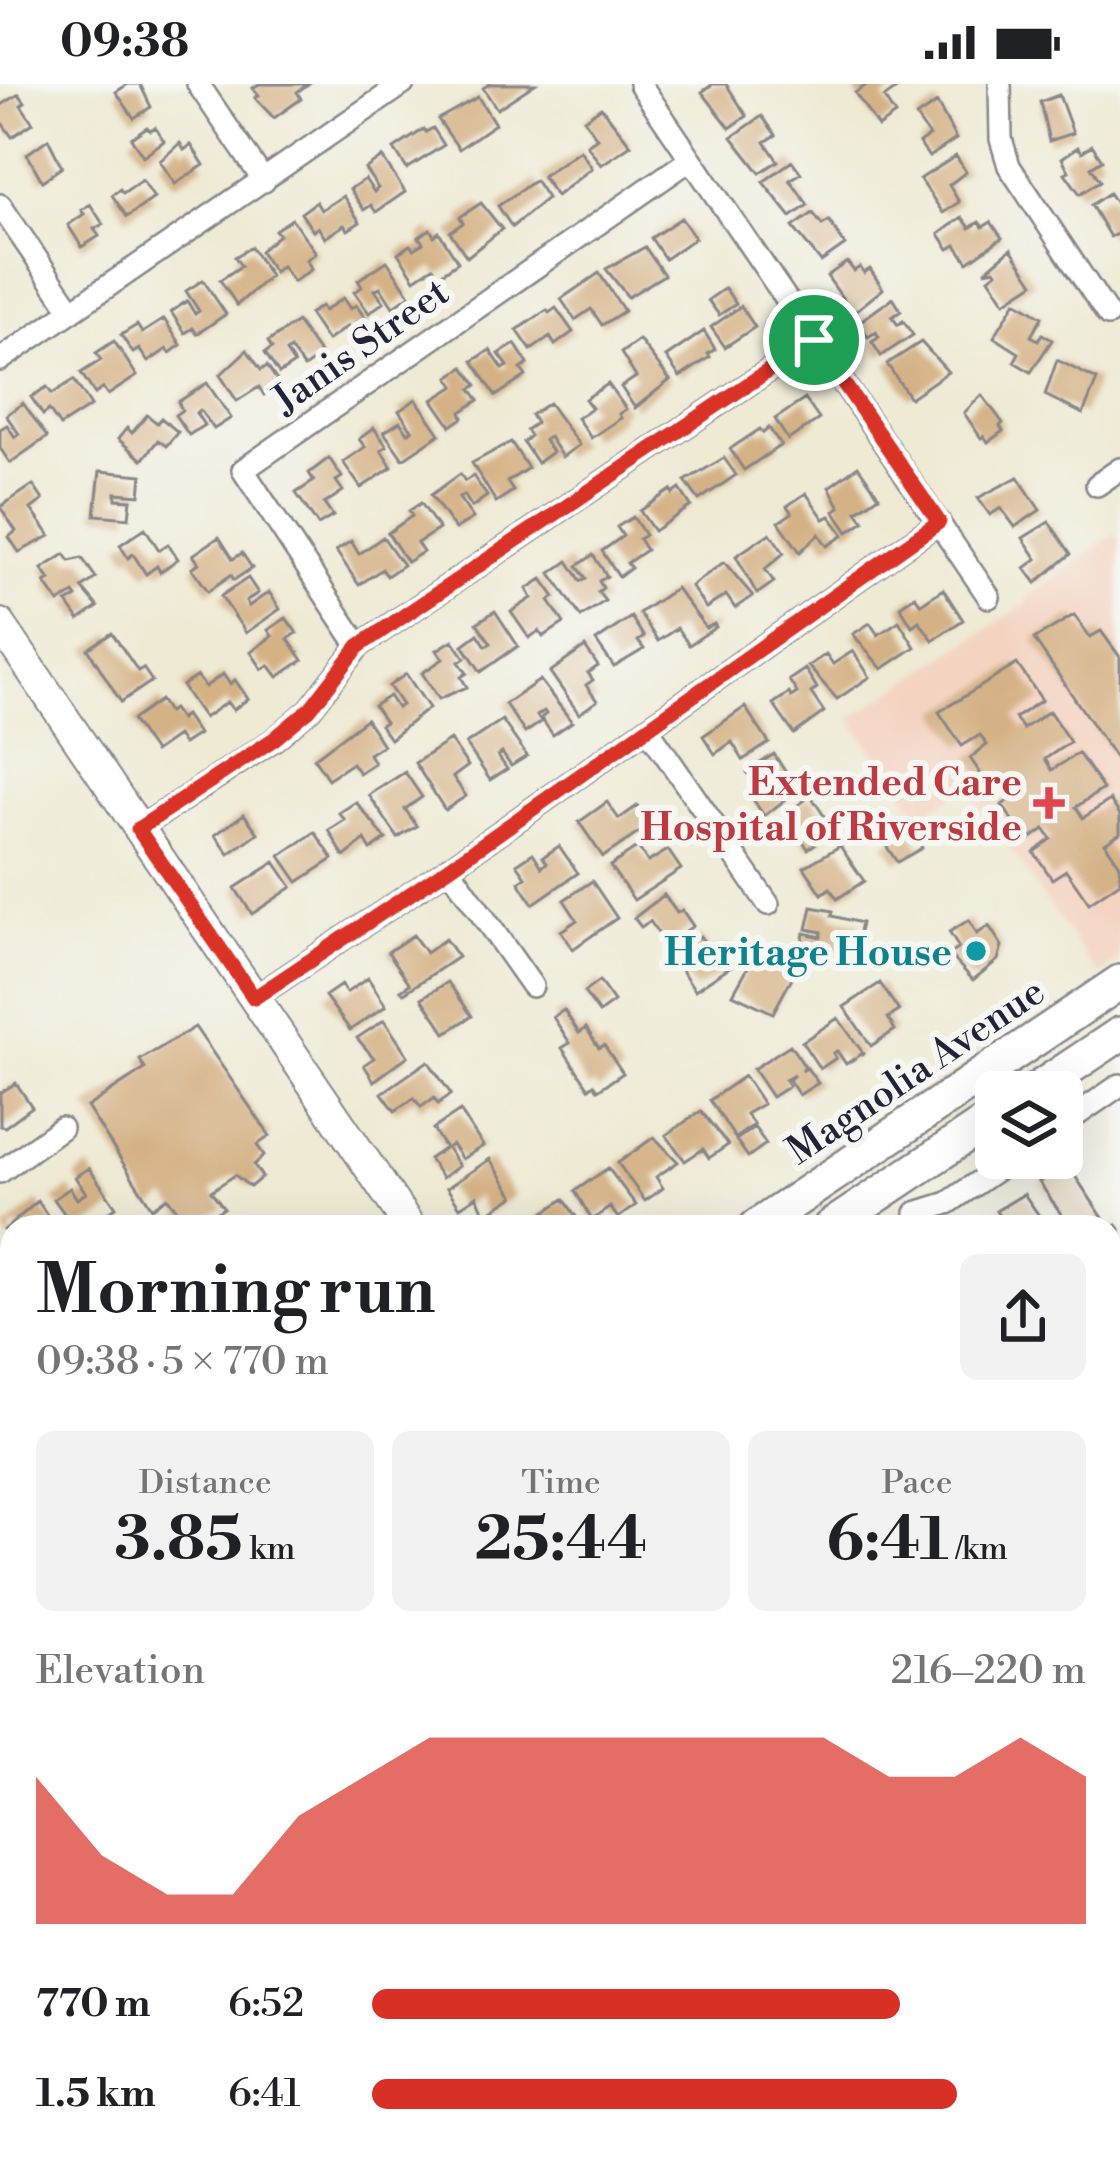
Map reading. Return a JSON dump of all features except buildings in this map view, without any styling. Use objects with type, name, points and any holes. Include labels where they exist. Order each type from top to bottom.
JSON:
[{"type":"main road","points":[[0,624],[402,1215]]},
{"type":"main road","name":"Magnolia Avenue","points":[[774,1215],[1120,982]]},
{"type":"main road","points":[[1064,1071],[1120,1034]]},
{"type":"main road","points":[[848,1215],[975,1130]]},
{"type":"street","points":[[198,84],[264,181]]},
{"type":"street","points":[[0,360],[403,84]]},
{"type":"street","points":[[640,84],[989,597]]},
{"type":"street","points":[[1000,84],[1001,139],[1009,166],[1108,315]]},
{"type":"street","name":"Janis Street","points":[[359,646],[243,470],[691,159]]},
{"type":"street","points":[[0,205],[72,310]]},
{"type":"street","points":[[138,829],[274,739],[310,709],[359,646],[814,340]]},
{"type":"street","points":[[1097,485],[1120,470]]},
{"type":"street","points":[[254,998],[449,868],[939,522]]},
{"type":"street","points":[[649,729],[768,904]]},
{"type":"street","points":[[449,868],[532,986]]},
{"type":"street","points":[[1083,1111],[1120,1085]]},
{"type":"street","points":[[0,1172],[61,1127]]},
{"type":"street","points":[[916,1213],[948,1203],[983,1179]]},
{"type":"shaded area","name":"Extended Care Hospital of Riverside","points":[[1115,534],[1120,541],[1120,960],[1098,976],[967,787],[920,816],[850,719],[1028,603],[1026,599]]},
{"type":"place","name":"Extended Care Hospital of Riverside","points":[[1049,803]]},
{"type":"place","name":"Heritage House","points":[[976,951]]},
{"type":"route","points":[[814,340],[939,522],[449,868],[254,998],[138,829],[274,739],[310,709],[359,646],[814,340]]}]
